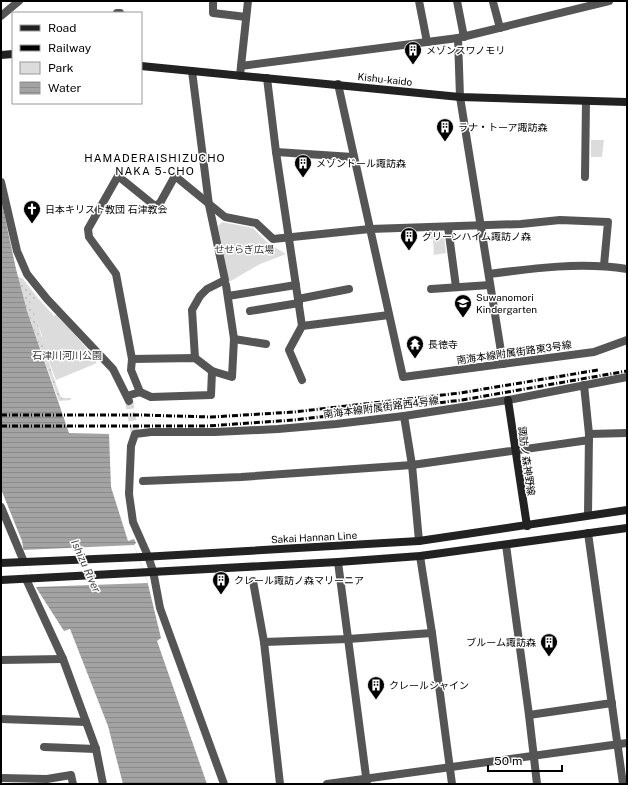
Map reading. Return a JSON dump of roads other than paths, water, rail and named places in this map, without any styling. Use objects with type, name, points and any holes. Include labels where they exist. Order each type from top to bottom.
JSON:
[{"type":"main road","points":[[1,55],[12,54]]},
{"type":"main road","name":"Kishu-kaido","points":[[142,66],[460,96],[627,102]]},
{"type":"main road","name":"諏訪ノ森神野線","points":[[508,400],[527,526]]},
{"type":"main road","name":"Sakai Hannan Line","points":[[1,563],[145,557],[419,541],[627,510]]},
{"type":"main road","points":[[1,580],[338,562],[420,556],[627,528]]},
{"type":"street","points":[[1,16],[19,1]]},
{"type":"street","points":[[213,1],[213,13],[246,17]]},
{"type":"street","points":[[240,76],[248,1]]},
{"type":"street","points":[[419,1],[427,42]]},
{"type":"street","points":[[457,1],[461,37],[460,96],[503,364]]},
{"type":"street","points":[[241,66],[461,37],[609,1]]},
{"type":"street","points":[[493,2],[500,28]]},
{"type":"street","points":[[192,71],[209,205],[225,280],[207,289],[200,296],[192,310],[195,358]]},
{"type":"street","points":[[267,78],[276,152],[302,326],[289,350],[302,380]]},
{"type":"street","points":[[302,326],[389,315],[338,84]]},
{"type":"street","points":[[585,177],[586,101]]},
{"type":"street","points":[[276,152],[354,157]]},
{"type":"street","points":[[140,392],[131,370],[132,359],[116,274],[88,237],[88,229],[118,176],[155,206],[160,203],[175,176],[225,217],[256,223],[274,239],[370,230],[521,224],[560,220],[608,222],[604,265]]},
{"type":"street","points":[[1,182],[17,251],[27,274],[48,299],[113,369],[128,398],[140,392],[151,396],[212,395],[212,371]]},
{"type":"street","points":[[448,227],[456,287]]},
{"type":"street","points":[[489,274],[551,266],[604,265],[627,269]]},
{"type":"street","points":[[132,359],[195,358],[212,371],[232,377],[234,339],[226,285]]},
{"type":"street","points":[[228,296],[296,285]]},
{"type":"street","points":[[431,289],[490,285]]},
{"type":"street","points":[[250,311],[349,289]]},
{"type":"street","name":"南海本線附属街路東3号線","points":[[389,315],[403,377],[594,352],[627,340]]},
{"type":"street","points":[[234,339],[266,344]]},
{"type":"street","name":"南海本線附属街路西4号線","points":[[145,557],[133,522],[129,494],[131,446],[135,434],[151,432],[215,432],[278,429],[404,416],[508,400],[584,384],[627,377]]},
{"type":"street","points":[[584,384],[589,437],[588,515]]},
{"type":"street","points":[[404,416],[412,465],[419,541]]},
{"type":"street","points":[[144,481],[412,465],[516,450],[589,437],[627,433]]},
{"type":"street","points":[[1,507],[25,562]]},
{"type":"street","points":[[588,533],[623,784]]},
{"type":"street","points":[[506,545],[537,784]]},
{"type":"street","points":[[420,556],[452,784]]},
{"type":"street","points":[[145,557],[160,608],[224,784]]},
{"type":"street","points":[[338,562],[367,781]]},
{"type":"street","points":[[29,579],[63,658],[96,749],[103,784]]},
{"type":"street","points":[[253,581],[264,642],[280,784]]},
{"type":"street","points":[[264,642],[432,633]]},
{"type":"street","points":[[1,660],[63,658]]},
{"type":"street","points":[[529,715],[612,703]]},
{"type":"street","points":[[1,719],[86,722]]},
{"type":"street","points":[[327,784],[367,781],[450,767],[627,743]]},
{"type":"street","points":[[44,747],[96,749]]},
{"type":"street","points":[[1,778],[47,779],[71,775],[73,784]]},
{"type":"water","name":"Ishizu River","points":[[1,199],[16,269],[27,311],[69,433],[109,434],[111,487],[128,541],[134,539],[136,543],[134,545],[147,580],[161,638],[157,641],[207,784],[123,784],[108,726],[70,629],[64,631],[37,589],[24,553],[22,541],[1,489]]},
{"type":"tunnel","points":[[129,401],[135,434]]},
{"type":"railway","points":[[1,415],[141,415],[211,417],[294,412],[460,393],[598,370]]},
{"type":"railway","points":[[1,426],[207,426],[294,420],[462,400],[627,371]]},
{"type":"place","name":"メゾンスワノモリ","points":[[413,65]]},
{"type":"place","name":"ラナ・トーア諏訪森","points":[[445,142]]},
{"type":"place","name":"メゾンドール諏訪森","points":[[303,178]]},
{"type":"place","name":"日本キリスト教団 石津教会","points":[[32,224]]},
{"type":"place","name":"グリーンハイム諏訪ノ森","points":[[409,251]]},
{"type":"place","name":"Suwanomori Kindergarten","points":[[463,318]]},
{"type":"place","name":"長徳寺","points":[[415,359]]},
{"type":"place","name":"クレール諏訪ノ森マリーニア","points":[[221,595]]},
{"type":"place","name":"ブルーム諏訪森","points":[[549,657]]},
{"type":"place","name":"クレールシャイン","points":[[376,700]]},
{"type":"district","name":"HAMADERAISHIZUCHO NAKA 5-CHO","points":[[155,164]]},
{"type":"park label","name":"せせらぎ広場","points":[[244,249]]},
{"type":"park label","name":"石津川河川公園","points":[[67,355]]}]
